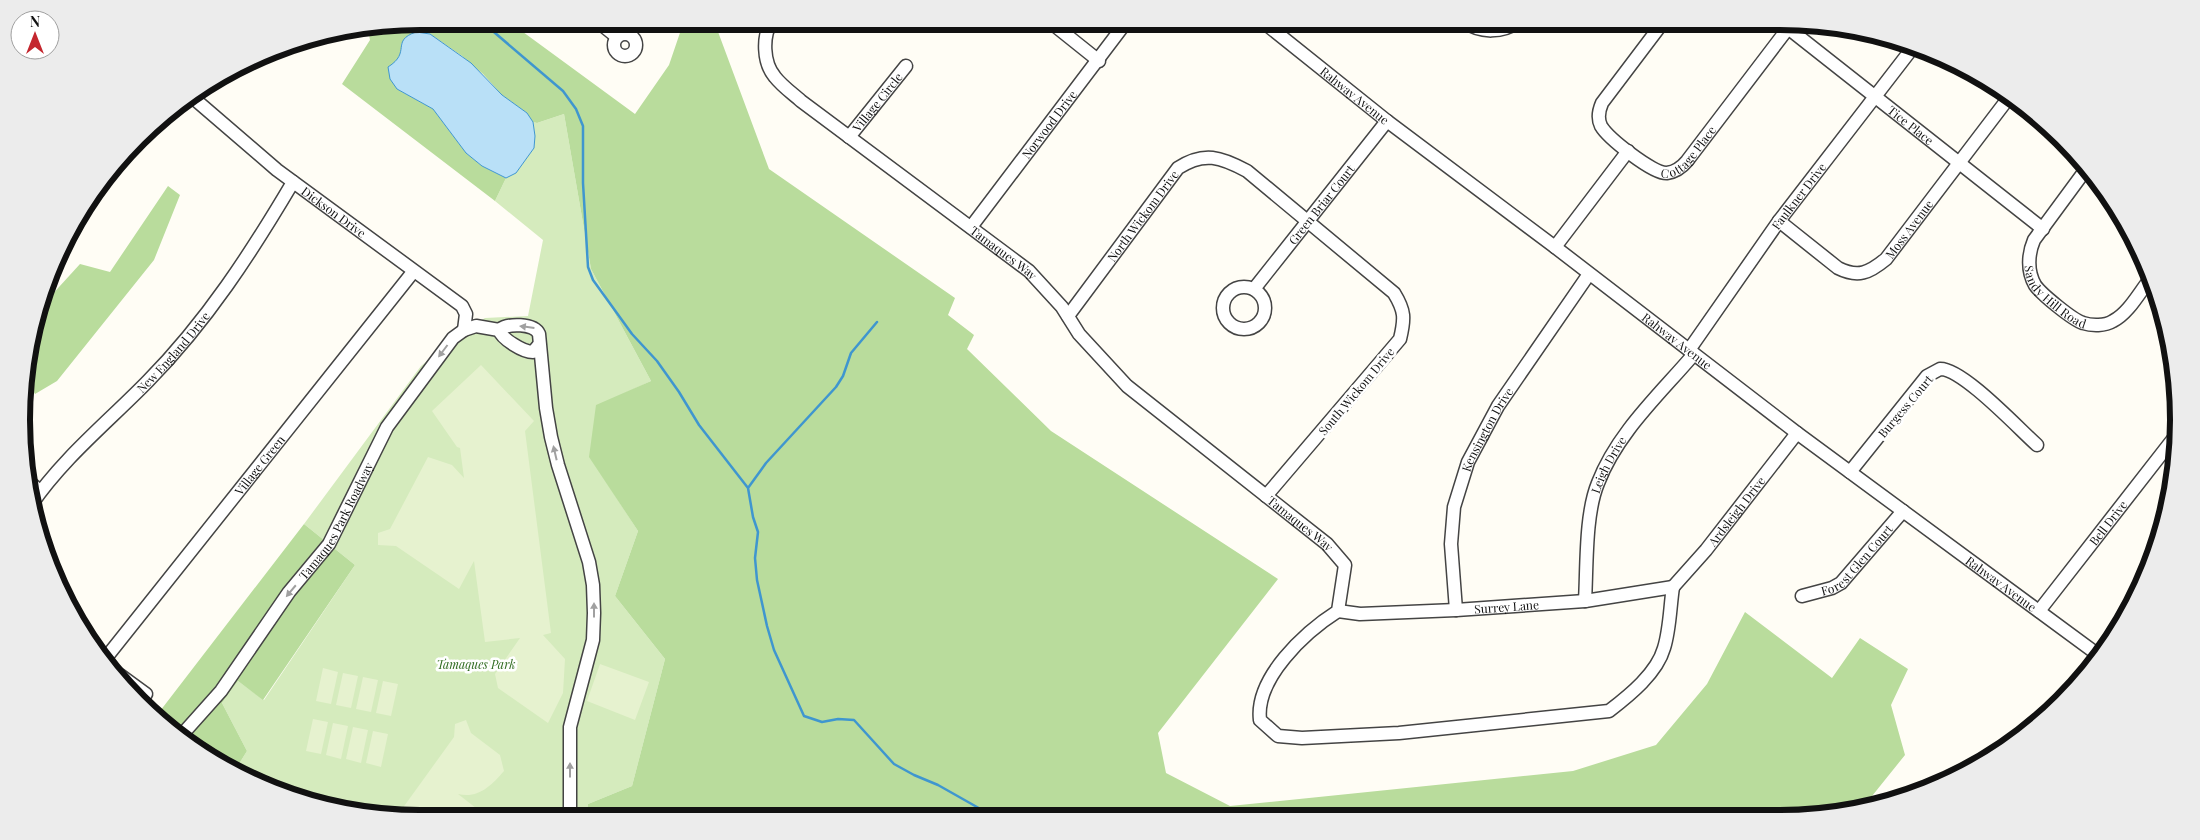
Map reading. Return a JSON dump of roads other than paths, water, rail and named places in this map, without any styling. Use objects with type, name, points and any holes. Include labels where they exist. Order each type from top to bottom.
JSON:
[{"type":"street","points":[[608,30],[617,37]]},
{"type":"street","name":"Tamaques Way","points":[[768,30],[765,38],[766,57],[773,76],[801,101],[1029,271],[1062,308],[1079,334],[1127,386],[1327,544],[1345,565],[1338,611]]},
{"type":"street","points":[[1060,30],[1099,61]]},
{"type":"street","name":"Norwood Drive","points":[[971,228],[1121,30]]},
{"type":"street","name":"Rahway Avenue","points":[[1283,30],[1387,121],[1797,433],[2093,651]]},
{"type":"street","points":[[1482,30],[1501,30]]},
{"type":"street","name":"Cottage Place","points":[[1657,30],[1599,110],[1600,124],[1628,150],[1655,170],[1668,173],[1680,168],[1782,30]]},
{"type":"street","name":"Tice Place","points":[[1794,31],[1874,97],[2043,229]]},
{"type":"street","name":"Faulkner Drive","points":[[1692,352],[1779,221],[1909,52]]},
{"type":"street","name":"Village Circle","points":[[849,137],[906,66]]},
{"type":"street","name":"Dickson Drive","points":[[197,101],[293,182],[413,272],[462,306],[466,314],[464,330]]},
{"type":"street","name":"Moss Avenue","points":[[1779,221],[1838,268],[1848,273],[1862,274],[1886,259],[2005,102]]},
{"type":"street","name":"Green Briar Court","points":[[1254,289],[1309,222],[1387,121]]},
{"type":"street","points":[[1555,247],[1628,150]]},
{"type":"street","name":"North Wickom Drive","points":[[1068,316],[1178,168],[1192,159],[1228,160],[1247,170],[1309,222]]},
{"type":"street","name":"Sandy Hill Road","points":[[2083,175],[2034,240],[2030,249],[2030,270],[2035,285],[2043,294],[2081,322],[2098,325],[2113,322],[2145,285]]},
{"type":"street","name":"New England Drive","points":[[37,496],[74,453],[149,380],[184,342],[230,284],[293,182]]},
{"type":"street","name":"South Wickom Drive","points":[[1266,496],[1400,339],[1404,322],[1403,307],[1394,293],[1309,222]]},
{"type":"street","name":"Village Green","points":[[109,654],[413,272]]},
{"type":"street","name":"Kensington Drive","points":[[1456,610],[1451,544],[1453,516],[1468,462],[1498,406],[1589,274]]},
{"type":"street","points":[[464,330],[483,326],[499,330],[506,326],[534,327],[539,334],[546,408],[553,445],[586,554],[593,584],[594,613],[592,640],[570,727],[570,810]]},
{"type":"street","name":"Tamaques Park Roadway","points":[[185,731],[220,691],[289,592],[329,544],[387,427],[453,338],[464,330]]},
{"type":"street","points":[[499,330],[502,336],[527,352],[533,352],[539,346]]},
{"type":"street","name":"Leigh Drive","points":[[1585,601],[1588,529],[1597,484],[1616,446],[1692,352]]},
{"type":"street","name":"Burgess Court","points":[[1850,472],[1928,376],[1940,369],[1953,372],[1968,383],[2037,444]]},
{"type":"street","name":"Ardsleigh Drive","points":[[1672,587],[1706,550],[1797,433]]},
{"type":"street","name":"Bell Drive","points":[[2040,611],[2169,446]]},
{"type":"street","points":[[36,487],[40,491]]},
{"type":"street","name":"Forest Glen Court","points":[[1802,596],[1832,588],[1841,583],[1903,511]]},
{"type":"street","points":[[1338,611],[1302,639],[1270,677],[1258,706],[1260,720],[1278,736],[1302,738],[1399,733],[1609,711],[1625,699],[1659,662],[1665,647],[1672,587]]},
{"type":"street","name":"Surrey Lane","points":[[1338,611],[1360,614],[1456,610],[1585,601],[1672,587]]},
{"type":"street","points":[[136,687],[146,694]]},
{"type":"water","points":[[416,32],[430,34],[471,63],[502,95],[527,113],[533,122],[534,148],[516,173],[506,178],[482,166],[466,153],[433,109],[397,89],[390,79],[388,67],[399,56],[404,39]]},
{"type":"waterway","points":[[492,30],[563,91],[576,109],[583,126],[583,183],[588,267],[593,280],[632,334],[657,361],[699,425],[748,488],[753,517],[758,532],[755,558],[757,580],[767,626],[774,650],[804,716],[822,722],[838,719],[854,720],[894,764],[938,785],[982,810]]},
{"type":"waterway","points":[[748,488],[766,463],[836,387],[843,376],[851,353],[877,322]]},
{"type":"park label","name":"Tamaques Park","points":[[476,664]]}]
